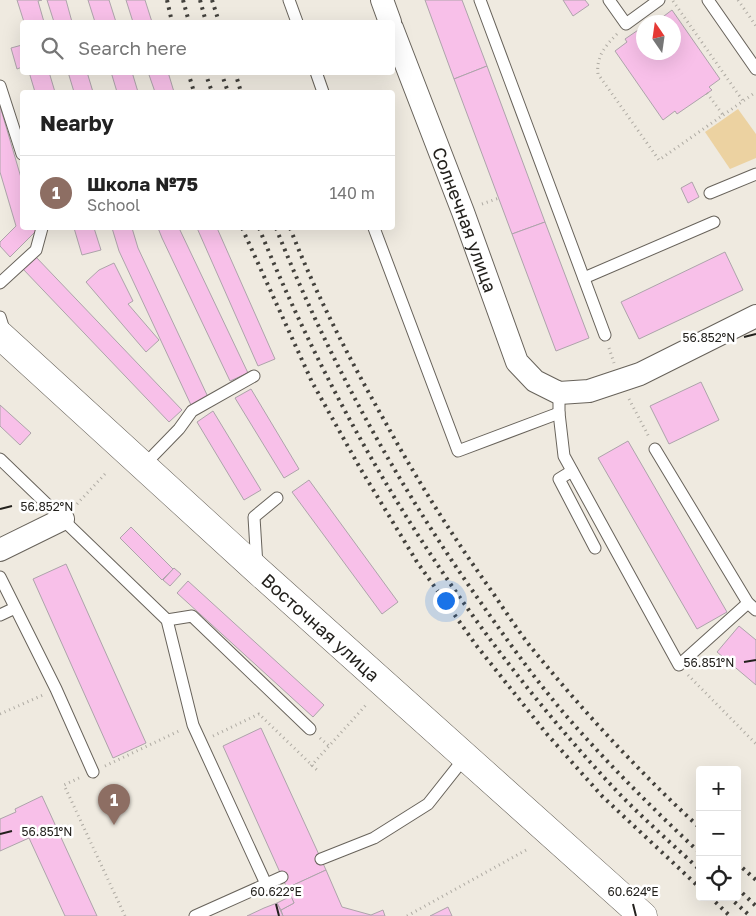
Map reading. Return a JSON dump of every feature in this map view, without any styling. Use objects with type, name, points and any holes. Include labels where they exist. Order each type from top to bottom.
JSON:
[{"type":"main road","name":"Восточная улица","points":[[4,339],[257,570],[642,916]]},
{"type":"street","points":[[382,0],[389,20]]},
{"type":"street","name":"Солнечная улица","points":[[395,36],[466,220],[517,362],[559,403]]},
{"type":"street","points":[[559,403],[640,374],[756,316]]},
{"type":"street","points":[[0,550],[63,520]]},
{"type":"lane","points":[[288,0],[296,20]]},
{"type":"lane","points":[[480,0],[605,335]]},
{"type":"lane","points":[[609,0],[626,24],[660,0]]},
{"type":"lane","points":[[708,0],[756,69]]},
{"type":"lane","points":[[317,75],[322,90]]},
{"type":"lane","points":[[0,86],[20,148]]},
{"type":"lane","points":[[710,193],[756,174]]},
{"type":"lane","points":[[584,278],[714,222]]},
{"type":"lane","points":[[0,283],[36,250],[41,230]]},
{"type":"lane","points":[[375,230],[458,451],[559,403],[564,456],[679,665],[752,606],[655,449]]},
{"type":"lane","points":[[0,317],[4,339]]},
{"type":"lane","points":[[144,465],[179,429],[192,411],[254,376]]},
{"type":"lane","points":[[0,459],[166,620],[193,725],[266,884]]},
{"type":"lane","points":[[572,472],[559,479],[595,548]]},
{"type":"lane","points":[[257,570],[254,517],[277,498]]},
{"type":"lane","points":[[0,577],[56,689],[93,772]]},
{"type":"lane","points":[[0,615],[15,608]]},
{"type":"lane","points":[[166,620],[192,616],[310,729]]},
{"type":"lane","points":[[320,859],[374,838],[428,804],[466,756]]},
{"type":"lane","points":[[196,916],[282,877]]},
{"type":"path","points":[[672,0],[744,101]]},
{"type":"path","points":[[738,0],[756,26]]},
{"type":"path","points":[[626,24],[602,52],[597,64],[598,74],[659,160],[756,92]]},
{"type":"path","points":[[707,93],[723,115]]},
{"type":"path","points":[[605,335],[620,382],[647,432]]},
{"type":"path","points":[[63,520],[105,474]]},
{"type":"path","points":[[679,665],[756,744]]},
{"type":"path","points":[[0,714],[56,689]]},
{"type":"path","points":[[312,766],[366,705]]},
{"type":"path","points":[[201,742],[259,714],[318,772]]},
{"type":"path","points":[[126,916],[64,785],[193,725]]},
{"type":"path","points":[[407,916],[528,849]]},
{"type":"shaded area","points":[[738,109],[756,134],[756,158],[730,169],[705,132]]},
{"type":"building","points":[[17,0],[42,0],[38,1],[43,20],[23,20]]},
{"type":"building","points":[[47,0],[66,0],[71,20],[53,20]]},
{"type":"building","points":[[88,0],[109,0],[115,20],[94,20]]},
{"type":"building","points":[[126,0],[145,0],[151,20],[132,20]]},
{"type":"building","points":[[425,0],[462,0],[487,66],[454,79]]},
{"type":"building","points":[[563,0],[585,0],[589,5],[573,16]]},
{"type":"building","points":[[672,10],[675,15],[665,15]]},
{"type":"building","points":[[681,23],[720,79],[709,87],[712,90],[677,114],[675,111],[663,120],[615,51],[627,42],[625,39],[636,31],[636,60],[681,60]]},
{"type":"building","points":[[20,46],[20,68],[17,69],[11,48]]},
{"type":"building","points":[[487,66],[545,222],[512,234],[454,79]]},
{"type":"building","points":[[30,75],[50,75],[54,90],[34,90]]},
{"type":"building","points":[[69,75],[88,75],[92,90],[73,90]]},
{"type":"building","points":[[112,75],[133,75],[137,90],[116,90]]},
{"type":"building","points":[[149,75],[169,75],[173,90],[154,90]]},
{"type":"building","points":[[0,106],[20,174],[20,230],[37,230],[10,257],[0,246],[0,242],[16,226],[0,172]]},
{"type":"building","points":[[692,182],[699,197],[688,203],[681,188]]},
{"type":"building","points":[[545,222],[589,338],[556,351],[512,234]]},
{"type":"building","points":[[75,230],[95,230],[101,250],[82,255]]},
{"type":"building","points":[[113,230],[133,230],[138,248],[208,397],[191,405],[119,251]]},
{"type":"building","points":[[159,230],[180,230],[248,373],[230,381]]},
{"type":"building","points":[[198,230],[218,230],[275,359],[258,366]]},
{"type":"building","points":[[725,252],[743,290],[639,339],[621,302]]},
{"type":"building","points":[[35,256],[182,410],[169,422],[22,268]]},
{"type":"building","points":[[114,263],[133,301],[128,304],[159,340],[146,352],[86,282],[99,270]]},
{"type":"building","points":[[701,382],[719,420],[669,444],[650,406]]},
{"type":"building","points":[[251,389],[299,469],[284,478],[235,398]]},
{"type":"building","points":[[0,405],[31,433],[20,445],[0,426]]},
{"type":"building","points":[[213,411],[261,490],[244,500],[197,422]]},
{"type":"building","points":[[628,441],[727,612],[697,629],[598,458]]},
{"type":"building","points":[[309,480],[398,602],[382,614],[292,492]]},
{"type":"building","points":[[131,527],[173,569],[162,580],[120,538]]},
{"type":"building","points":[[66,564],[146,743],[113,758],[33,579]]},
{"type":"building","points":[[174,568],[181,574],[170,586],[163,580]]},
{"type":"building","points":[[188,581],[324,705],[313,717],[177,593]]},
{"type":"building","points":[[739,626],[756,640],[756,685],[717,652]]},
{"type":"building","points":[[261,728],[326,870],[287,888],[223,746]]},
{"type":"building","points":[[42,796],[97,916],[65,916],[29,838],[0,851],[0,819],[16,812],[15,809]]},
{"type":"building","points":[[326,870],[342,907],[371,915],[383,910],[385,916],[283,916],[281,910],[294,903],[287,888]]},
{"type":"building","points":[[291,896],[294,903],[281,910],[277,903]]},
{"type":"building","points":[[277,903],[283,916],[247,916],[264,908]]},
{"type":"building","points":[[448,907],[452,916],[430,916]]},
{"type":"railway","points":[[167,0],[172,20]]},
{"type":"railway","points":[[183,0],[188,20]]},
{"type":"railway","points":[[200,0],[205,20]]},
{"type":"railway","points":[[212,0],[218,20]]},
{"type":"railway","points":[[189,75],[193,90]]},
{"type":"railway","points":[[206,75],[211,90]]},
{"type":"railway","points":[[222,75],[227,90]]},
{"type":"railway","points":[[236,75],[240,90]]},
{"type":"railway","points":[[243,230],[312,382],[360,468],[417,562],[476,645],[546,733],[602,796],[696,884]]},
{"type":"railway","points":[[260,230],[292,304],[328,378],[367,451],[410,522],[456,591],[504,658],[556,723],[611,785],[696,866]]},
{"type":"railway","points":[[277,230],[296,277],[341,373],[392,466],[449,556],[511,645],[557,705],[616,771],[696,849]]},
{"type":"railway","points":[[291,230],[323,304],[361,378],[413,470],[465,553],[525,640],[570,694],[633,763],[696,824]]},
{"type":"railway","points":[[741,867],[756,880]]},
{"type":"railway","points":[[741,892],[756,906]]},
{"type":"railway","points":[[714,901],[730,916]]},
{"type":"railway","points":[[733,901],[750,916]]},
{"type":"place","name":"Школа №75","points":[[114,825]]}]
